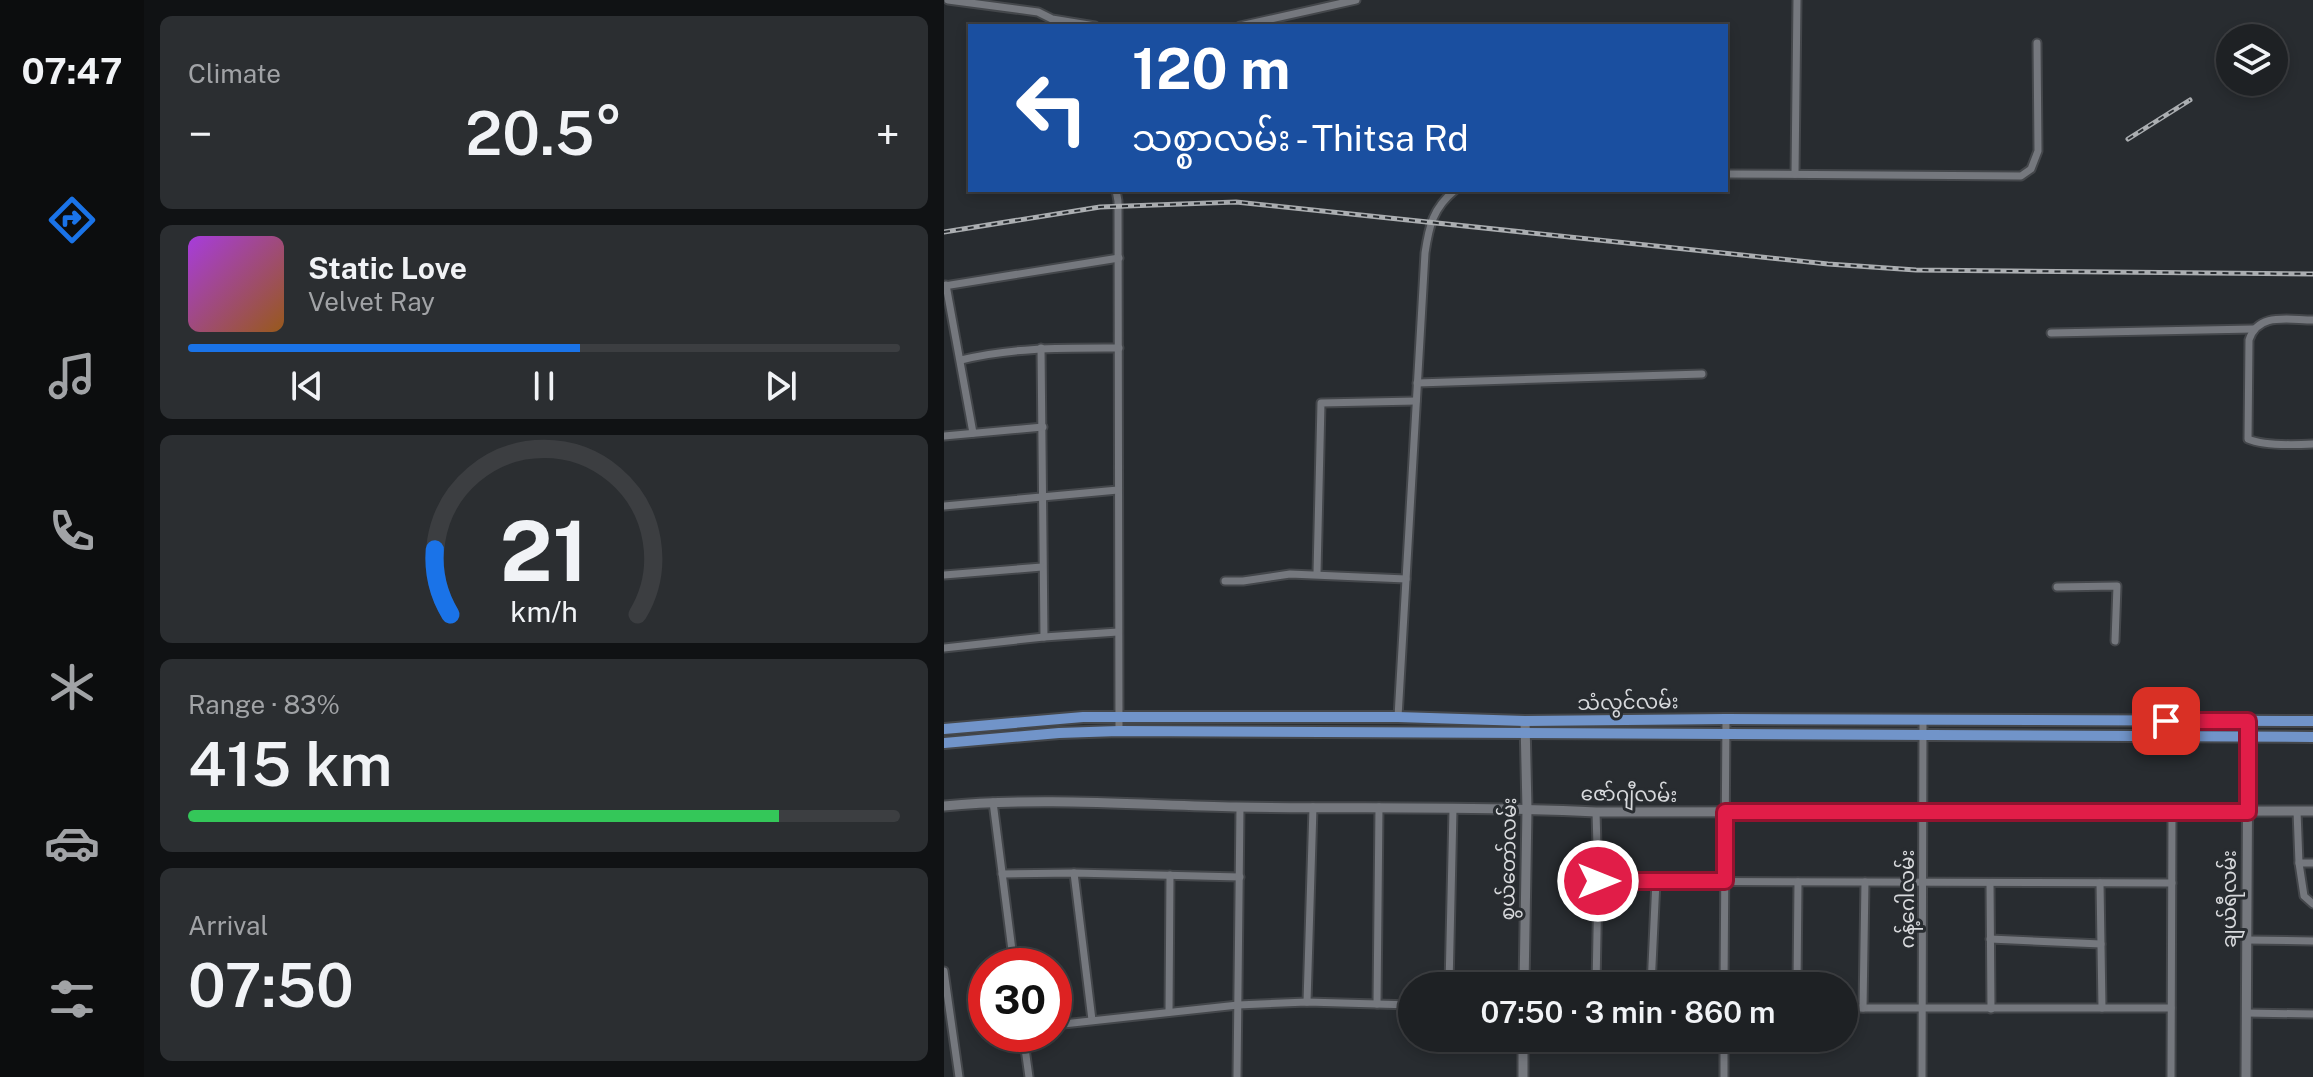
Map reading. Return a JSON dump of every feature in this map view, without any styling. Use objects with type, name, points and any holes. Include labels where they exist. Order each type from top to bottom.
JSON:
[{"type":"main road","name":"သံလွင်လမ်း","points":[[944,729],[1083,717],[1398,717],[1525,721],[2313,721]]},
{"type":"main road","points":[[1327,718],[1327,732]]},
{"type":"main road","points":[[2083,736],[2084,720]]},
{"type":"main road","name":"သံလွင်လမ်း","points":[[944,743],[1119,731],[2313,737]]},
{"type":"street","points":[[950,0],[1038,12],[1054,22],[1074,24]]},
{"type":"street","points":[[1036,0],[1038,12]]},
{"type":"street","points":[[1249,24],[1356,0]]},
{"type":"street","points":[[1795,174],[1797,0]]},
{"type":"street","points":[[1728,174],[2026,174],[2038,151],[2037,43]]},
{"type":"street","points":[[1116,192],[1119,731]]},
{"type":"street","points":[[1398,717],[1428,231],[1437,208],[1453,192]]},
{"type":"street","points":[[973,433],[945,285],[1119,258]]},
{"type":"street","points":[[2313,320],[2263,321],[2253,329],[2249,340],[2248,439],[2291,445],[2313,444]]},
{"type":"street","points":[[2051,333],[2253,329]]},
{"type":"street","points":[[961,360],[1041,348],[1119,348]]},
{"type":"street","points":[[1041,348],[1044,637]]},
{"type":"street","points":[[1417,383],[1702,374]]},
{"type":"street","points":[[1317,573],[1321,403],[1416,401]]},
{"type":"street","points":[[944,436],[1043,427]]},
{"type":"street","points":[[944,506],[1118,490]]},
{"type":"street","points":[[944,575],[1042,567]]},
{"type":"street","points":[[1225,581],[1317,573],[1406,579]]},
{"type":"street","points":[[2057,587],[2117,586],[2115,641]]},
{"type":"street","points":[[944,648],[1118,632]]},
{"type":"street","points":[[1724,972],[1726,719]]},
{"type":"street","name":"ဂန့်ဂေါလမ်း","points":[[1922,1077],[1923,720]]},
{"type":"street","name":"စွယ်တော်လမ်း","points":[[1524,972],[1525,721]]},
{"type":"street","name":"ချယ်ရီလမ်း","points":[[2246,1077],[2248,721]]},
{"type":"street","points":[[993,802],[1012,948]]},
{"type":"street","name":"ဇော်ဂျီလမ်း","points":[[944,806],[993,802],[1596,812],[2313,811]]},
{"type":"street","points":[[1237,1077],[1240,807]]},
{"type":"street","points":[[1307,1002],[1313,807]]},
{"type":"street","points":[[1377,1004],[1379,807]]},
{"type":"street","points":[[1449,972],[1453,809]]},
{"type":"street","points":[[2297,811],[2304,896],[2313,904]]},
{"type":"street","points":[[1596,812],[1596,972]]},
{"type":"street","points":[[2171,1077],[2172,812]]},
{"type":"street","points":[[2299,863],[2313,863]]},
{"type":"street","points":[[1074,873],[1092,1020]]},
{"type":"street","points":[[1002,874],[1240,877]]},
{"type":"street","points":[[1169,1012],[1170,875]]},
{"type":"street","points":[[1598,881],[2172,883]]},
{"type":"street","points":[[1652,972],[1656,881]]},
{"type":"street","points":[[1797,972],[1798,882]]},
{"type":"street","points":[[1863,1008],[1865,882]]},
{"type":"street","points":[[1990,883],[1991,1009]]},
{"type":"street","points":[[2100,883],[2102,1008]]},
{"type":"street","points":[[1990,939],[2101,944]]},
{"type":"street","points":[[2247,940],[2313,941]]},
{"type":"street","points":[[944,971],[959,1077]]},
{"type":"street","points":[[1072,1023],[1238,1005],[1307,1002],[1398,1005]]},
{"type":"street","points":[[1858,1008],[2171,1008]]},
{"type":"street","points":[[2246,1013],[2313,1014]]},
{"type":"street","points":[[1026,1052],[1029,1077]]},
{"type":"street","points":[[1523,1052],[1523,1077]]},
{"type":"street","points":[[1724,1052],[1724,1077]]},
{"type":"railway","points":[[2128,139],[2190,100]]},
{"type":"railway","points":[[944,232],[1100,207],[1236,202],[1828,264],[1916,270],[2313,274]]},
{"type":"route","points":[[1598,881],[1725,881],[1725,812],[2248,812],[2248,721],[2166,721]]}]
